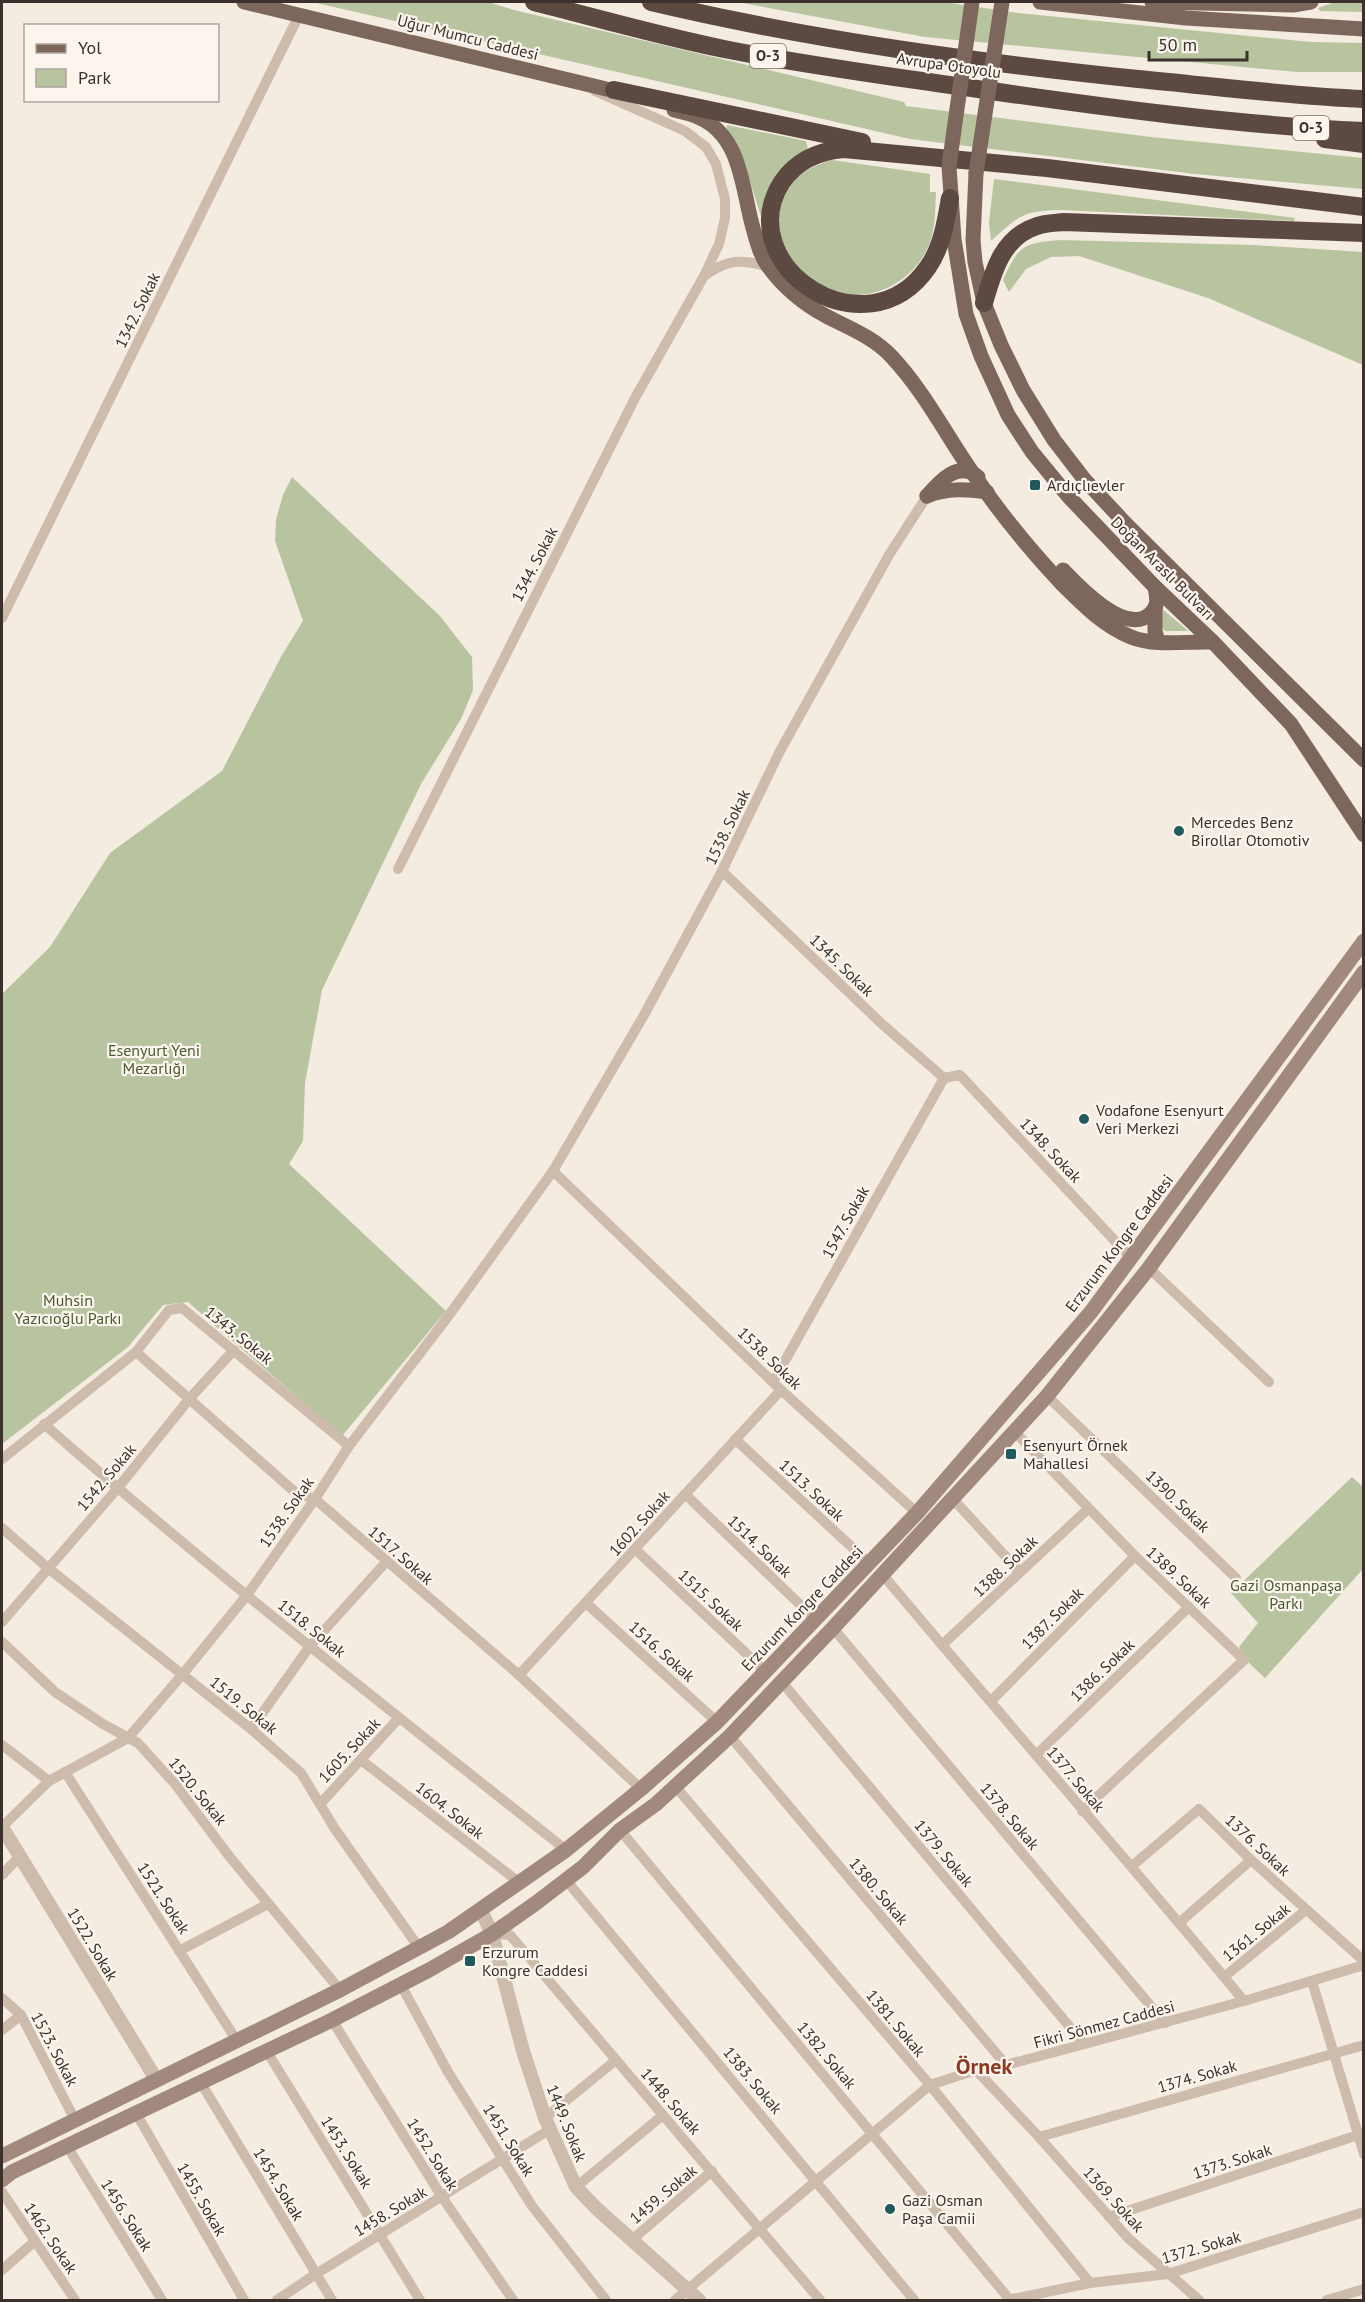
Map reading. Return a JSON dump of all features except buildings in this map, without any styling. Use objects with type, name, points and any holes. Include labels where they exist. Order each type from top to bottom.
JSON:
[{"type":"highway","name":"Avrupa Otoyolu","points":[[534,2],[724,49],[840,69],[1079,104],[1259,124],[1364,131]]},
{"type":"highway","name":"Avrupa Otoyolu","points":[[651,2],[716,17],[830,38],[985,63],[1252,92],[1364,99]]},
{"type":"highway","points":[[614,90],[928,156]]},
{"type":"highway","points":[[1259,124],[1322,138],[1364,144]]},
{"type":"highway","points":[[950,198],[941,239],[928,267],[908,288],[880,303],[848,304],[826,298],[798,279],[778,252],[770,220],[772,203],[788,174],[799,164],[827,151],[844,149],[928,156],[1364,207]]},
{"type":"highway","points":[[984,303],[996,264],[1005,249],[1026,230],[1039,225],[1064,222],[1364,233]]},
{"type":"main road","name":"Uğur Mumcu Caddesi","points":[[244,2],[614,90],[701,118],[724,137],[732,150],[740,169],[759,251],[767,266],[790,292],[824,315],[864,335],[889,354],[910,376],[972,472]]},
{"type":"main road","name":"Doğan Araslı Bulvarı","points":[[972,2],[950,166],[950,198],[966,314],[981,356],[1008,415],[1032,452],[1069,498],[1155,587],[1213,642],[1291,724],[1364,835]]},
{"type":"main road","name":"Doğan Araslı Bulvarı","points":[[1002,2],[976,172],[973,240],[975,262],[984,303],[1001,345],[1023,390],[1054,440],[1084,478],[1125,523],[1364,760]]},
{"type":"main road","points":[[1040,2],[1186,18],[1364,29]]},
{"type":"main road","points":[[1152,2],[1293,5],[1311,2]]},
{"type":"main road","points":[[927,496],[947,474],[972,472],[994,491],[1049,556],[1073,580],[1113,613],[1123,618],[1140,620],[1155,609]]},
{"type":"main road","points":[[972,472],[1048,569],[1088,610],[1132,637],[1158,642],[1213,642]]},
{"type":"main road","points":[[927,496],[951,489],[987,492]]},
{"type":"main road","points":[[1155,587],[1157,601],[1155,632],[1158,642]]},
{"type":"main road","points":[[1291,724],[1316,748],[1330,766],[1364,818]]},
{"type":"main road","name":"Erzurum Kongre Caddesi","points":[[2,2156],[420,1949],[481,1911],[566,1850],[641,1789],[717,1722],[917,1513],[1091,1312],[1364,941]]},
{"type":"main road","points":[[2,2180],[12,2172],[332,2020],[401,1985],[492,1934],[583,1867],[620,1830],[656,1804],[730,1736],[954,1500],[1047,1396],[1149,1268],[1364,972]]},
{"type":"street","name":"1342. Sokak","points":[[2,618],[299,15]]},
{"type":"street","name":"1344. Sokak","points":[[398,869],[635,398],[704,276],[719,244],[725,218],[725,199],[716,164],[706,147],[685,131],[573,81]]},
{"type":"street","points":[[704,276],[721,265],[733,261],[747,261],[767,266]]},
{"type":"street","name":"1538. Sokak","points":[[2,1827],[49,1781],[128,1738],[182,1675],[247,1595],[315,1499],[349,1446],[447,1318],[554,1171],[722,872],[780,752],[889,555],[927,496]]},
{"type":"street","name":"1345. Sokak","points":[[722,872],[882,1024],[944,1078]]},
{"type":"street","name":"1348. Sokak","points":[[944,1078],[960,1075],[1131,1258]]},
{"type":"street","name":"1547. Sokak","points":[[777,1386],[944,1078]]},
{"type":"street","name":"1538. Sokak","points":[[554,1171],[777,1386],[917,1513]]},
{"type":"street","points":[[1149,1268],[1269,1382]]},
{"type":"street","name":"1343. Sokak","points":[[2,1459],[136,1352],[169,1310],[182,1308],[349,1446]]},
{"type":"street","name":"1542. Sokak","points":[[2,1622],[117,1489],[190,1398],[234,1350]]},
{"type":"street","name":"1517. Sokak","points":[[136,1352],[296,1493],[315,1499],[519,1675],[641,1789]]},
{"type":"street","name":"1602. Sokak","points":[[519,1675],[636,1550],[735,1439],[777,1386]]},
{"type":"street","name":"1390. Sokak","points":[[1047,1396],[1236,1578]]},
{"type":"street","name":"1518. Sokak","points":[[44,1424],[117,1489],[566,1850]]},
{"type":"street","name":"1389. Sokak","points":[[1015,1432],[1135,1556],[1244,1660],[1082,1811]]},
{"type":"street","name":"1513. Sokak","points":[[735,1439],[869,1563]]},
{"type":"street","name":"1514. Sokak","points":[[685,1494],[815,1619]]},
{"type":"street","points":[[954,1500],[1020,1572]]},
{"type":"street","name":"1388. Sokak","points":[[942,1645],[1088,1509]]},
{"type":"street","name":"1519. Sokak","points":[[2,1528],[48,1568],[251,1729],[301,1773],[335,1829],[420,1949]]},
{"type":"street","name":"1515. Sokak","points":[[636,1550],[765,1671]]},
{"type":"street","name":"1387. Sokak","points":[[991,1701],[1135,1556]]},
{"type":"street","points":[[251,1729],[310,1646],[386,1562]]},
{"type":"street","name":"1377. Sokak","points":[[883,1575],[1082,1811],[1132,1866],[1244,2001]]},
{"type":"street","name":"1516. Sokak","points":[[586,1603],[717,1722]]},
{"type":"street","name":"1386. Sokak","points":[[1036,1755],[1189,1607]]},
{"type":"street","name":"1378. Sokak","points":[[833,1628],[1165,2023]]},
{"type":"street","name":"1520. Sokak","points":[[2,1642],[56,1692],[103,1724],[138,1743],[176,1784],[229,1856],[340,1990]]},
{"type":"street","name":"1379. Sokak","points":[[781,1682],[1084,2044]]},
{"type":"street","name":"1605. Sokak","points":[[321,1803],[399,1718]]},
{"type":"street","name":"1380. Sokak","points":[[730,1736],[1006,2065]]},
{"type":"street","points":[[2,1744],[49,1781]]},
{"type":"street","name":"1604. Sokak","points":[[361,1760],[520,1883]]},
{"type":"street","name":"1521. Sokak","points":[[65,1772],[237,2041]]},
{"type":"street","name":"1381. Sokak","points":[[675,1786],[930,2085],[1090,2283]]},
{"type":"street","name":"1376. Sokak","points":[[1132,1866],[1199,1809],[1251,1860],[1364,1963]]},
{"type":"street","name":"1522. Sokak","points":[[2,1827],[156,2079]]},
{"type":"street","name":"1382. Sokak","points":[[620,1830],[1009,2300]]},
{"type":"street","points":[[2,1875],[20,1856]]},
{"type":"street","points":[[1179,1923],[1251,1860]]},
{"type":"street","name":"1383. Sokak","points":[[566,1880],[914,2301]]},
{"type":"street","points":[[180,1951],[268,1904]]},
{"type":"street","name":"1361. Sokak","points":[[1224,1977],[1306,1910]]},
{"type":"street","name":"1449. Sokak","points":[[481,1911],[492,1934],[523,2051],[547,2124],[576,2187],[596,2208],[699,2301]]},
{"type":"street","name":"1448. Sokak","points":[[492,1934],[510,1935],[820,2301]]},
{"type":"street","name":"Fikri Sönmez Caddesi","points":[[675,2301],[930,2085],[976,2070],[1006,2065],[1244,2001],[1364,1963]]},
{"type":"street","points":[[1312,1981],[1333,2054],[1360,2134],[1364,2154]]},
{"type":"street","name":"1451. Sokak","points":[[401,1985],[448,2072],[532,2206],[606,2301]]},
{"type":"street","name":"1523. Sokak","points":[[2,1998],[21,2015],[75,2120]]},
{"type":"street","points":[[2,2030],[21,2015]]},
{"type":"street","name":"1452. Sokak","points":[[332,2020],[442,2197],[513,2301]]},
{"type":"street","name":"1374. Sokak","points":[[1039,2137],[1364,2045]]},
{"type":"street","name":"1453. Sokak","points":[[266,2050],[420,2301]]},
{"type":"street","name":"1458. Sokak","points":[[277,2301],[316,2274],[504,2158],[547,2124],[616,2060]]},
{"type":"street","name":"1369. Sokak","points":[[976,2070],[1128,2238],[1199,2301]]},
{"type":"street","name":"1454. Sokak","points":[[201,2083],[332,2301]]},
{"type":"street","name":"1455. Sokak","points":[[136,2113],[244,2301]]},
{"type":"street","points":[[576,2187],[663,2115]]},
{"type":"street","name":"1373. Sokak","points":[[1109,2217],[1360,2134]]},
{"type":"street","name":"1456. Sokak","points":[[67,2146],[162,2301]]},
{"type":"street","name":"1459. Sokak","points":[[633,2239],[712,2171]]},
{"type":"street","name":"1462. Sokak","points":[[2,2192],[75,2301]]},
{"type":"street","name":"1372. Sokak","points":[[1009,2300],[1090,2283],[1168,2274],[1364,2212]]},
{"type":"street","points":[[2,2270],[35,2241]]},
{"type":"street","points":[[1327,2301],[1364,2289]]},
{"type":"green space","points":[[312,2],[488,2],[904,102],[906,106],[1151,137],[1363,158],[1363,189],[1195,174],[910,139]]},
{"type":"green space","points":[[737,2],[944,2],[1018,13],[1311,42],[1363,43],[1363,72],[1297,72],[925,37]]},
{"type":"green space","points":[[1335,2],[1363,2],[1363,12],[1320,11],[1318,8]]},
{"type":"green space","points":[[727,125],[806,141],[808,150],[763,223],[741,152],[726,130]]},
{"type":"green space","points":[[832,160],[930,174],[930,192],[936,192],[930,242],[924,255],[906,276],[882,290],[854,295],[828,289],[806,276],[790,256],[784,244],[778,217],[788,190],[803,173]]},
{"type":"green space","points":[[994,179],[1295,218],[1294,221],[1061,210],[1029,213],[1022,216],[991,241],[989,222]]},
{"type":"green space","points":[[1060,240],[1253,245],[1363,252],[1363,365],[1208,298],[1079,256],[1051,257],[1026,269],[1009,292],[1003,280],[1018,253],[1030,245]]},
{"type":"green space","name":"Esenyurt Yeni Mezarlığı","points":[[292,477],[440,616],[472,657],[473,690],[461,719],[421,784],[322,990],[305,1083],[303,1141],[289,1164],[446,1311],[342,1436],[188,1302],[163,1305],[128,1347],[2,1444],[2,994],[50,947],[110,853],[222,771],[282,655],[303,621],[275,541],[276,520],[283,495]]},
{"type":"green space","points":[[1160,607],[1188,631],[1165,631],[1162,628]]},
{"type":"green space","name":"Gazi Osmanpaşa Parkı","points":[[1352,1477],[1363,1487],[1363,1569],[1265,1678],[1249,1663],[1239,1647],[1258,1623],[1231,1593]]},
{"type":"place","name":"Ardıçlıevler","points":[[1035,485]]},
{"type":"place","name":"Mercedes Benz Birollar Otomotiv","points":[[1179,831]]},
{"type":"place","name":"Vodafone Esenyurt Veri Merkezi","points":[[1084,1119]]},
{"type":"place","name":"Esenyurt Örnek Mahallesi","points":[[1011,1454]]},
{"type":"place","name":"Erzurum Kongre Caddesi","points":[[470,1961]]},
{"type":"place","name":"Gazi Osman Paşa Camii","points":[[890,2209]]},
{"type":"district","name":"Örnek","points":[[984,2066]]},
{"type":"park label","name":"Muhsin Yazıcıoğlu Parkı","points":[[68,1309]]}]
